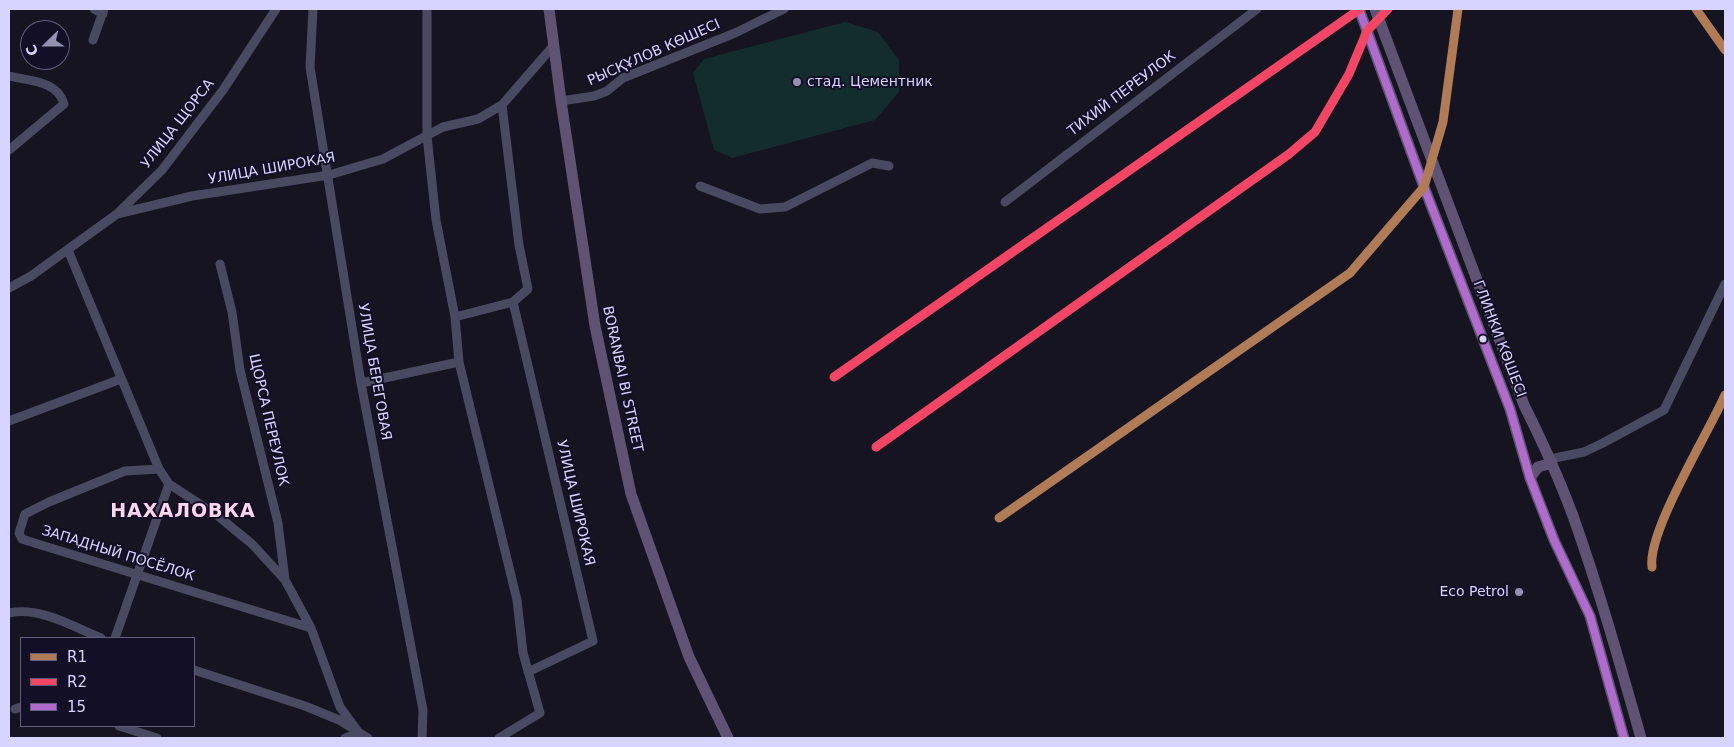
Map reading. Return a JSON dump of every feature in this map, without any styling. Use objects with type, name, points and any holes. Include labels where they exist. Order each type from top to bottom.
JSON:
[{"type":"main road","name":"BORANBAI BI STREET","points":[[549,9],[595,326],[631,494],[689,657],[728,738]]},
{"type":"main road","name":"ГЛИНКИ КӨШЕСІ","points":[[1359,9],[1451,258],[1510,409],[1530,478],[1567,570],[1590,616],[1624,738]]},
{"type":"main road","name":"ГЛИНКИ КӨШЕСІ","points":[[1375,9],[1524,405],[1551,461],[1573,517],[1606,615],[1641,738]]},
{"type":"main road","points":[[1530,478],[1538,467],[1551,461]]},
{"type":"main road","points":[[1567,570],[1578,573],[1589,567]]},
{"type":"street","points":[[93,40],[103,12],[94,9]]},
{"type":"street","name":"УЛИЦА ЩОРСА","points":[[9,288],[31,276],[117,214],[162,170],[223,90],[276,9]]},
{"type":"street","name":"УЛИЦА БЕРЕГОВАЯ","points":[[313,9],[310,67],[361,383],[423,710],[422,738]]},
{"type":"street","points":[[428,9],[427,136],[436,220],[455,317],[459,362],[518,600],[523,654],[540,713],[499,738]]},
{"type":"street","name":"РЫСҚҰЛОВ КӨШЕСІ","points":[[561,101],[594,96],[607,91],[623,78],[735,33],[784,9]]},
{"type":"street","name":"ТИХИЙ ПЕРЕУЛОК","points":[[1005,202],[1257,9]]},
{"type":"street","name":"УЛИЦА ШИРОКАЯ","points":[[117,214],[192,196],[328,175],[383,159],[444,127],[478,119],[502,105],[554,45]]},
{"type":"street","points":[[9,76],[50,86],[61,96],[64,104],[9,150]]},
{"type":"street","points":[[455,317],[513,302],[528,289],[519,245],[502,105]]},
{"type":"street","points":[[700,186],[760,209],[785,208],[872,163],[889,166]]},
{"type":"street","points":[[1451,258],[1466,249]]},
{"type":"street","points":[[68,250],[121,379],[160,469],[169,484],[218,516],[252,544],[285,580],[311,628],[340,707],[359,733]]},
{"type":"street","name":"ЩОРСА ПЕРЕУЛОК","points":[[220,264],[232,312],[240,370],[278,523],[285,580]]},
{"type":"street","points":[[1551,461],[1584,452],[1603,444],[1664,410],[1725,284]]},
{"type":"street","name":"УЛИЦА ШИРОКАЯ","points":[[513,302],[593,641],[528,672]]},
{"type":"street","points":[[361,383],[459,362]]},
{"type":"street","points":[[9,421],[121,379]]},
{"type":"street","name":"ЗАПАДНЫЙ ПОСЁЛОК","points":[[160,469],[125,471],[49,502],[25,514],[19,527],[22,539],[311,628]]},
{"type":"street","points":[[115,637],[169,484]]},
{"type":"street","points":[[9,613],[22,612],[53,618],[99,637]]},
{"type":"street","points":[[195,670],[305,706],[339,720],[368,738]]},
{"type":"street","points":[[122,727],[157,738]]},
{"type":"street","points":[[345,738],[359,733]]},
{"type":"green space","name":"стад. Цементник","points":[[845,22],[878,32],[899,60],[899,92],[875,120],[732,158],[714,150],[693,73],[704,59]]},
{"type":"transit line","name":"15","points":[[1359,9],[1424,187],[1510,409],[1530,478],[1554,540],[1590,616],[1624,738]]},
{"type":"transit line","name":"R2","points":[[834,377],[1360,9]]},
{"type":"transit line","name":"R2","points":[[876,447],[1289,154],[1315,132],[1349,74],[1367,31],[1388,9]]},
{"type":"transit line","name":"R1","points":[[999,518],[1350,273],[1424,187],[1443,122],[1458,9]]},
{"type":"transit line","name":"R1","points":[[1696,9],[1725,50]]},
{"type":"transit line","name":"R1","points":[[1652,567],[1653,551],[1669,507],[1725,395]]},
{"type":"place","name":"стад. Цементник","points":[[797,82]]},
{"type":"place","name":"Eco Petrol","points":[[1519,592]]},
{"type":"district","name":"НАХАЛОВКА","points":[[183,512]]}]
